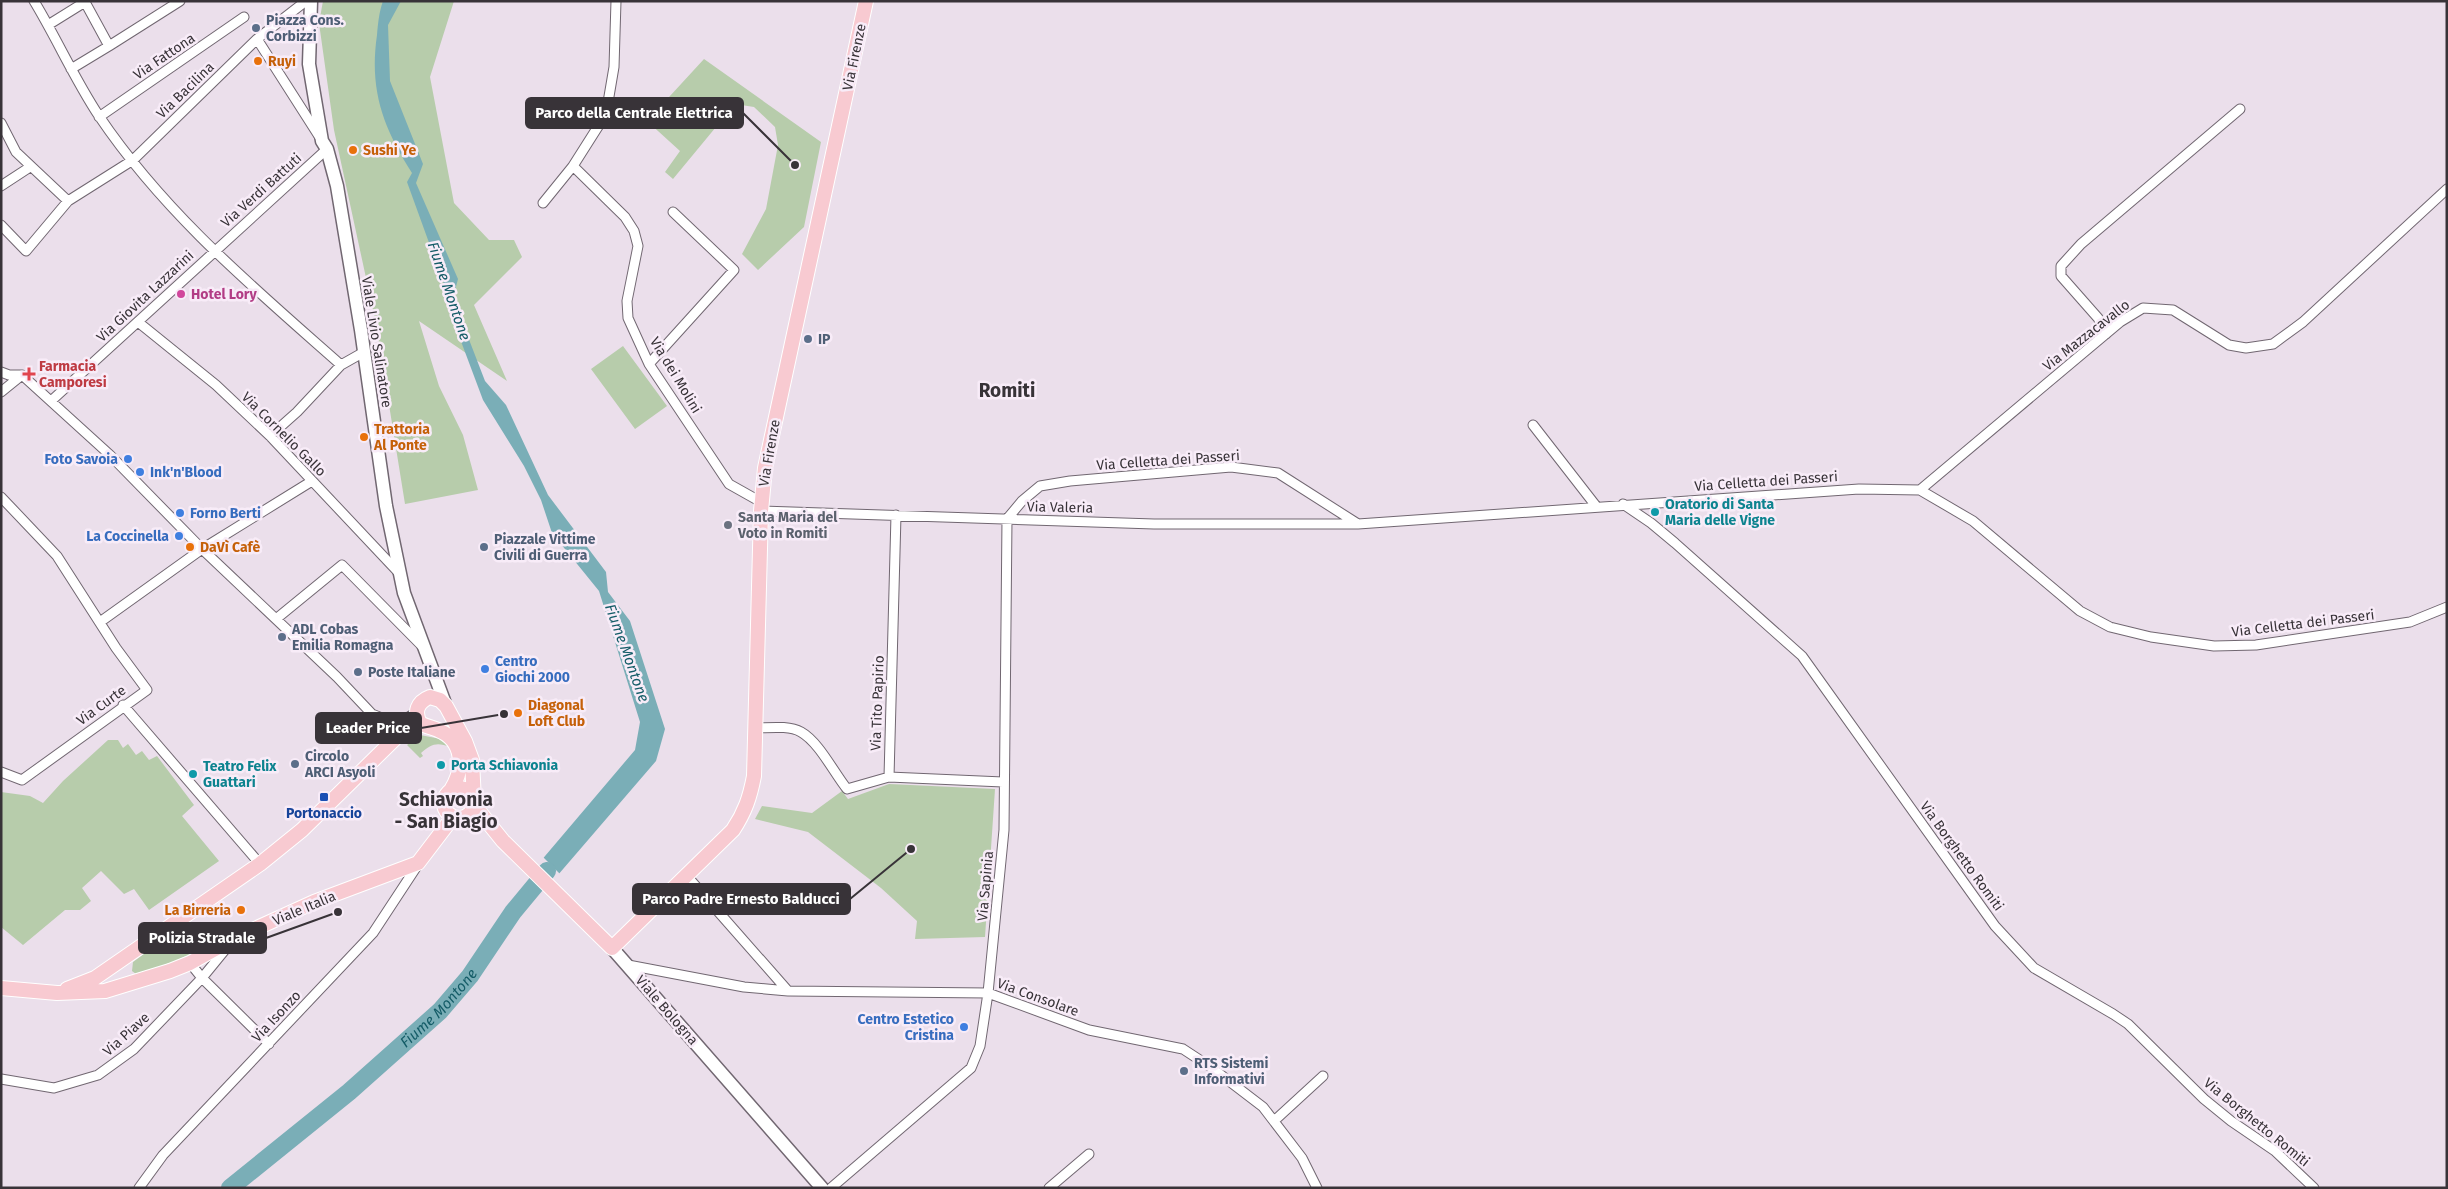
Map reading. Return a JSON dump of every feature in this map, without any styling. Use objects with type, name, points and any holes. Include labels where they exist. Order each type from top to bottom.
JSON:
[{"type":"main road","name":"Viale Livio Salinatore","points":[[311,1],[309,64],[324,145],[338,196],[364,352],[386,506],[404,593],[446,706]]},
{"type":"main road","name":"Via Firenze","points":[[612,948],[733,830],[744,813],[750,796],[754,776],[761,506],[768,450],[866,1]]},
{"type":"main road","points":[[57,993],[95,978],[260,864],[302,830],[417,713],[420,704],[427,698],[431,683],[430,664]]},
{"type":"main road","points":[[417,713],[426,727],[438,729],[447,734],[460,752],[460,769],[451,790],[445,797],[444,806],[453,820],[469,815],[474,803],[472,760],[465,741],[446,706],[440,700],[427,698]]},
{"type":"main road","points":[[451,790],[465,790],[474,803]]},
{"type":"main road","name":"Viale Bologna","points":[[474,803],[506,843],[628,965],[822,1188]]},
{"type":"main road","name":"Viale Bologna","points":[[453,820],[482,827],[506,843]]},
{"type":"main road","name":"Viale Italia","points":[[1,988],[57,993],[106,991],[190,963],[235,938],[314,902],[418,863],[453,820]]},
{"type":"main road","points":[[176,921],[176,937],[183,944],[199,949],[235,938]]},
{"type":"main road","points":[[126,956],[123,970],[125,976],[136,982]]},
{"type":"street","points":[[34,1],[99,116],[179,217],[213,252],[341,365]]},
{"type":"street","points":[[71,69],[180,1]]},
{"type":"street","points":[[257,39],[306,1]]},
{"type":"street","points":[[543,204],[573,166],[606,114],[614,67],[616,1]]},
{"type":"street","points":[[48,25],[85,2],[108,46]]},
{"type":"street","name":"Via Fattona","points":[[99,116],[244,17]]},
{"type":"street","name":"Viale Livio Salinatore","points":[[257,39],[324,145]]},
{"type":"street","name":"Via Bacilina","points":[[1,225],[26,252],[68,201],[132,160],[257,39]]},
{"type":"street","points":[[2106,334],[2098,318],[2061,276],[2060,266],[2081,244],[2240,109]]},
{"type":"street","points":[[1,123],[16,152],[68,201]]},
{"type":"street","name":"Via Verdi Battuti","points":[[213,252],[324,145]]},
{"type":"street","name":"Via dei Molini","points":[[573,166],[625,217],[634,231],[638,246],[627,302],[628,318],[649,364],[729,484],[761,506]]},
{"type":"street","points":[[1,186],[30,167]]},
{"type":"street","name":"Via Mazzacavallo","points":[[1920,490],[2106,334],[2142,308],[2173,310],[2229,345],[2246,348],[2273,344],[2303,322],[2447,189]]},
{"type":"street","points":[[649,364],[734,270],[673,212]]},
{"type":"street","name":"Via Giovita Lazzarini","points":[[51,401],[213,252]]},
{"type":"street","name":"Via Cornelio Gallo","points":[[138,322],[216,385],[270,436],[401,576]]},
{"type":"street","points":[[270,436],[297,412],[341,365],[364,352]]},
{"type":"street","points":[[1,372],[9,375],[22,374],[110,455],[202,549],[337,677],[372,714],[398,724],[417,713]]},
{"type":"street","points":[[1,392],[22,374]]},
{"type":"street","points":[[1533,425],[1596,506]]},
{"type":"street","name":"Via Celletta dei Passeri","points":[[1007,519],[1040,486],[1070,480],[1231,467],[1278,473],[1358,524],[1859,488],[1920,490],[1973,521],[2080,611],[2110,627],[2214,646],[2256,645],[2410,622],[2447,607]]},
{"type":"street","points":[[1,497],[57,556],[100,622],[202,549],[312,481]]},
{"type":"street","name":"Via Borghetto Romiti","points":[[1623,504],[1652,523],[1802,656],[1995,926],[2034,968],[2128,1024],[2204,1099],[2231,1121],[2275,1151],[2314,1188]]},
{"type":"street","name":"Via Valeria","points":[[761,506],[896,515],[1154,524],[1358,524]]},
{"type":"street","name":"Via Tito Papirio","points":[[889,777],[896,515]]},
{"type":"street","name":"Via Sapinia","points":[[831,1188],[971,1068],[980,1046],[988,992],[1004,830],[1007,519]]},
{"type":"street","points":[[276,619],[342,565],[423,648]]},
{"type":"street","name":"Via Curte","points":[[1,772],[22,780],[123,705],[147,690],[100,622]]},
{"type":"street","points":[[123,705],[260,864]]},
{"type":"street","points":[[755,728],[782,728],[801,732],[819,750],[847,789],[889,777],[1003,782]]},
{"type":"street","name":"Via Isonzo","points":[[139,1188],[163,1155],[373,934],[424,857]]},
{"type":"street","points":[[686,876],[788,990]]},
{"type":"street","name":"Via Piave","points":[[1,1080],[54,1088],[98,1076],[134,1049],[202,978],[235,938]]},
{"type":"street","points":[[190,963],[202,978],[268,1044]]},
{"type":"street","name":"Via Consolare","points":[[628,965],[744,987],[788,990],[988,992],[1042,1015],[1088,1030],[1183,1049],[1212,1068],[1263,1107],[1302,1158],[1317,1188]]},
{"type":"street","points":[[1274,1121],[1323,1076]]},
{"type":"street","points":[[1050,1188],[1089,1154]]},
{"type":"green space","points":[[323,1],[454,1],[430,77],[454,203],[489,240],[514,240],[522,257],[474,305],[507,381],[419,321],[439,386],[463,435],[478,490],[405,504],[376,324],[334,130],[319,23]]},
{"type":"green space","points":[[704,59],[821,142],[804,227],[758,270],[742,254],[766,209],[778,145],[775,127],[754,107],[735,104],[673,179],[665,172],[680,151],[647,121]]},
{"type":"green space","points":[[623,346],[667,406],[635,429],[591,369]]},
{"type":"green space","points":[[420,735],[441,739],[450,747],[438,744],[431,746],[421,753],[423,756],[420,758],[407,745]]},
{"type":"green space","points":[[108,740],[118,740],[123,748],[128,744],[136,755],[142,751],[149,760],[157,756],[194,805],[182,816],[219,861],[149,910],[134,889],[124,894],[101,871],[82,888],[91,901],[80,910],[65,910],[23,945],[1,927],[1,792],[30,796],[43,803],[63,781]]},
{"type":"green space","points":[[889,784],[995,789],[985,937],[915,939],[917,921],[881,888],[808,832],[755,819],[762,806],[812,813],[842,791],[848,799]]},
{"type":"green space","points":[[171,934],[197,951],[158,969],[136,974],[132,971],[133,962]]},
{"type":"water","points":[[383,1],[401,1],[388,25],[390,81],[423,164],[416,183],[458,279],[453,298],[485,381],[506,405],[548,495],[606,572],[608,592],[630,621],[665,729],[656,761],[539,897],[523,882],[635,750],[640,722],[599,591],[552,533],[541,500],[524,466],[483,400],[447,304],[444,284],[407,182],[412,173],[386,124],[377,91],[375,55]]},
{"type":"pier","points":[[542,856],[561,875],[540,899],[521,881]]},
{"type":"waterway","name":"Fiume Montone","points":[[230,1188],[349,1092],[440,1011],[470,976],[513,912],[547,871]]},
{"type":"place","name":"Piazza Cons. Corbizzi","points":[[256,28]]},
{"type":"place","name":"Ruyi","points":[[258,61]]},
{"type":"place","name":"Sushi Ye","points":[[353,150]]},
{"type":"place","name":"Parco della Centrale Elettrica","points":[[795,165]]},
{"type":"place","name":"Hotel Lory","points":[[181,294]]},
{"type":"place","name":"IP","points":[[808,339]]},
{"type":"place","name":"Farmacia Camporesi","points":[[29,374]]},
{"type":"place","name":"Trattoria Al Ponte","points":[[364,437]]},
{"type":"place","name":"Foto Savoia","points":[[128,459]]},
{"type":"place","name":"Ink'n'Blood","points":[[140,472]]},
{"type":"place","name":"Oratorio di Santa Maria delle Vigne","points":[[1655,512]]},
{"type":"place","name":"Forno Berti","points":[[180,513]]},
{"type":"place","name":"Santa Maria del Voto in Romiti","points":[[728,525]]},
{"type":"place","name":"La Coccinella","points":[[179,536]]},
{"type":"place","name":"DaVì Cafè","points":[[190,547]]},
{"type":"place","name":"Piazzale Vittime Civili di Guerra","points":[[484,547]]},
{"type":"place","name":"ADL Cobas Emilia Romagna","points":[[282,637]]},
{"type":"place","name":"Centro Giochi 2000","points":[[485,669]]},
{"type":"place","name":"Poste Italiane","points":[[358,672]]},
{"type":"place","name":"Diagonal Loft Club","points":[[518,713]]},
{"type":"place","name":"Leader Price","points":[[504,714]]},
{"type":"place","name":"Circolo ARCI Asyoli","points":[[295,764]]},
{"type":"place","name":"Porta Schiavonia","points":[[441,765]]},
{"type":"place","name":"Teatro Felix Guattari","points":[[193,774]]},
{"type":"place","name":"Portonaccio","points":[[324,797]]},
{"type":"place","name":"Parco Padre Ernesto Balducci","points":[[911,849]]},
{"type":"place","name":"La Birreria","points":[[241,910]]},
{"type":"place","name":"Polizia Stradale","points":[[338,912]]},
{"type":"place","name":"Centro Estetico Cristina","points":[[964,1027]]},
{"type":"place","name":"RTS Sistemi Informativi","points":[[1184,1071]]},
{"type":"district","name":"Romiti","points":[[1007,390]]},
{"type":"district","name":"Schiavonia - San Biagio","points":[[446,810]]}]
